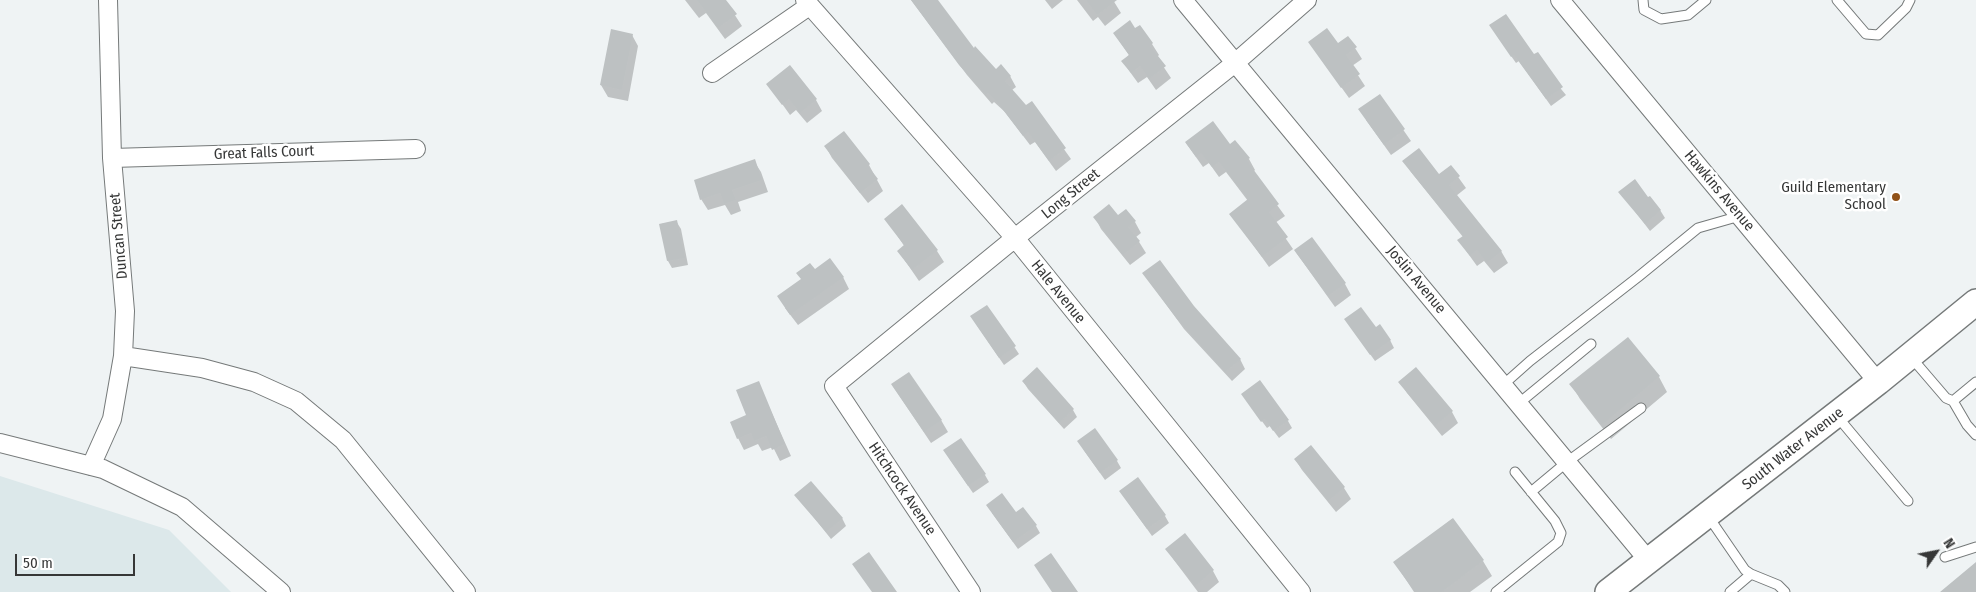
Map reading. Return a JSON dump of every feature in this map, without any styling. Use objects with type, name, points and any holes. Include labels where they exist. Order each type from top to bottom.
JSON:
[{"type":"main road","name":"South Water Avenue","points":[[1608,592],[1878,382],[1976,302]]},
{"type":"street","name":"Duncan Street","points":[[91,466],[112,419],[123,356],[125,311],[112,158],[108,0]]},
{"type":"street","name":"Joslin Avenue","points":[[1183,0],[1648,560]]},
{"type":"street","name":"Long Street","points":[[834,386],[1015,238],[1235,63],[1307,0]]},
{"type":"street","name":"Hawkins Avenue","points":[[1560,0],[1878,382]]},
{"type":"street","points":[[712,74],[807,3]]},
{"type":"street","name":"Hale Avenue","points":[[807,3],[1015,238],[1301,592]]},
{"type":"street","name":"Great Falls Court","points":[[112,158],[416,149]]},
{"type":"street","points":[[123,356],[202,368],[254,382],[296,401],[343,440],[466,592]]},
{"type":"street","name":"Hitchcock Avenue","points":[[834,386],[971,592]]},
{"type":"street","points":[[0,443],[103,469],[182,507],[281,592]]},
{"type":"lane","points":[[1643,0],[1644,10],[1661,19],[1688,15],[1706,0]]},
{"type":"lane","points":[[1837,0],[1866,34],[1878,35],[1906,8],[1910,0]]},
{"type":"lane","points":[[1503,385],[1698,228],[1740,216]]},
{"type":"lane","points":[[1518,404],[1591,344]]},
{"type":"lane","points":[[1910,356],[1946,398],[1953,401],[1976,436]]},
{"type":"lane","points":[[1953,401],[1976,382]]},
{"type":"lane","points":[[1531,492],[1567,462],[1641,408]]},
{"type":"lane","points":[[1836,415],[1908,502]]},
{"type":"lane","points":[[1496,592],[1558,542],[1561,533],[1555,521],[1515,472]]},
{"type":"lane","points":[[1708,515],[1745,570],[1778,585],[1785,592]]},
{"type":"lane","points":[[1945,557],[1976,547]]},
{"type":"lane","points":[[1730,592],[1751,574]]},
{"type":"shaded area","points":[[0,476],[169,530],[231,592],[0,592]]},
{"type":"building","points":[[697,0],[726,0],[737,14],[718,28]]},
{"type":"building","points":[[911,0],[938,0],[974,48],[975,46],[996,69],[1001,64],[1011,76],[1005,81],[1026,105],[1032,101],[1066,148],[1049,161],[1028,132],[1023,136],[997,102],[988,93],[986,95],[959,65]]},
{"type":"building","points":[[1086,0],[1117,0],[1097,15]]},
{"type":"building","points":[[1506,14],[1534,54],[1538,52],[1563,87],[1546,99],[1514,55],[1511,57],[1489,25]]},
{"type":"building","points":[[1130,20],[1135,28],[1140,25],[1153,43],[1150,46],[1166,66],[1149,79],[1140,66],[1131,73],[1121,61],[1129,55],[1113,33]]},
{"type":"building","points":[[1327,28],[1338,43],[1348,36],[1357,47],[1346,55],[1360,74],[1341,88],[1308,42]]},
{"type":"building","points":[[611,29],[633,34],[622,90],[600,85]]},
{"type":"building","points":[[790,65],[817,99],[800,113],[789,99],[782,105],[766,84]]},
{"type":"building","points":[[1380,94],[1405,129],[1384,145],[1358,109]]},
{"type":"building","points":[[1213,121],[1230,144],[1235,140],[1250,158],[1247,160],[1279,204],[1269,212],[1288,237],[1262,257],[1229,214],[1248,199],[1219,162],[1212,167],[1201,153],[1196,157],[1185,142]]},
{"type":"building","points":[[844,131],[870,164],[868,166],[878,179],[860,193],[824,146]]},
{"type":"building","points":[[1419,148],[1439,174],[1451,165],[1460,176],[1449,185],[1502,251],[1487,263],[1477,250],[1470,256],[1457,240],[1463,236],[1402,161]]},
{"type":"building","points":[[755,159],[762,180],[732,190],[736,200],[724,204],[720,193],[700,200],[694,180]]},
{"type":"building","points":[[1635,179],[1648,197],[1650,196],[1661,210],[1645,224],[1618,192]]},
{"type":"building","points":[[902,204],[938,250],[912,270],[897,251],[904,245],[884,219]]},
{"type":"building","points":[[1109,204],[1118,215],[1126,209],[1136,221],[1128,227],[1140,241],[1123,255],[1093,217]]},
{"type":"building","points":[[677,220],[685,258],[667,261],[659,224]]},
{"type":"building","points":[[1312,237],[1346,283],[1328,296],[1294,250]]},
{"type":"building","points":[[830,258],[844,277],[790,315],[777,296],[801,279],[796,273],[810,263],[815,269]]},
{"type":"building","points":[[1160,260],[1194,306],[1241,359],[1225,372],[1177,319],[1142,273]]},
{"type":"building","points":[[987,305],[1016,346],[999,358],[970,316]]},
{"type":"building","points":[[1361,307],[1376,327],[1380,324],[1391,340],[1370,355],[1344,319]]},
{"type":"building","points":[[1628,337],[1660,376],[1602,425],[1569,384]]},
{"type":"building","points":[[1037,367],[1074,409],[1059,423],[1022,381]]},
{"type":"building","points":[[1416,367],[1453,411],[1435,426],[1398,382]]},
{"type":"building","points":[[909,372],[942,420],[924,432],[891,384]]},
{"type":"building","points":[[1260,380],[1289,420],[1273,431],[1265,419],[1261,422],[1241,394]]},
{"type":"building","points":[[759,381],[785,444],[772,450],[766,436],[754,441],[751,433],[737,439],[730,422],[746,415],[736,390]]},
{"type":"building","points":[[1095,428],[1118,460],[1100,473],[1077,441]]},
{"type":"building","points":[[961,438],[986,474],[968,486],[943,450]]},
{"type":"building","points":[[1311,445],[1345,487],[1328,501],[1294,459]]},
{"type":"building","points":[[1138,477],[1166,515],[1147,529],[1119,491]]},
{"type":"building","points":[[811,481],[843,518],[826,532],[794,495]]},
{"type":"building","points":[[1002,493],[1016,512],[1023,507],[1037,525],[1013,542],[986,505]]},
{"type":"building","points":[[1453,518],[1484,560],[1442,592],[1415,592],[1393,562]]},
{"type":"building","points":[[1185,533],[1214,570],[1195,586],[1165,549]]},
{"type":"building","points":[[869,552],[897,592],[872,592],[852,564]]},
{"type":"building","points":[[1051,553],[1078,592],[1052,592],[1034,565]]},
{"type":"building","points":[[1976,562],[1976,592],[1940,592]]},
{"type":"place","name":"Guild Elementary School","points":[[1896,197]]}]
